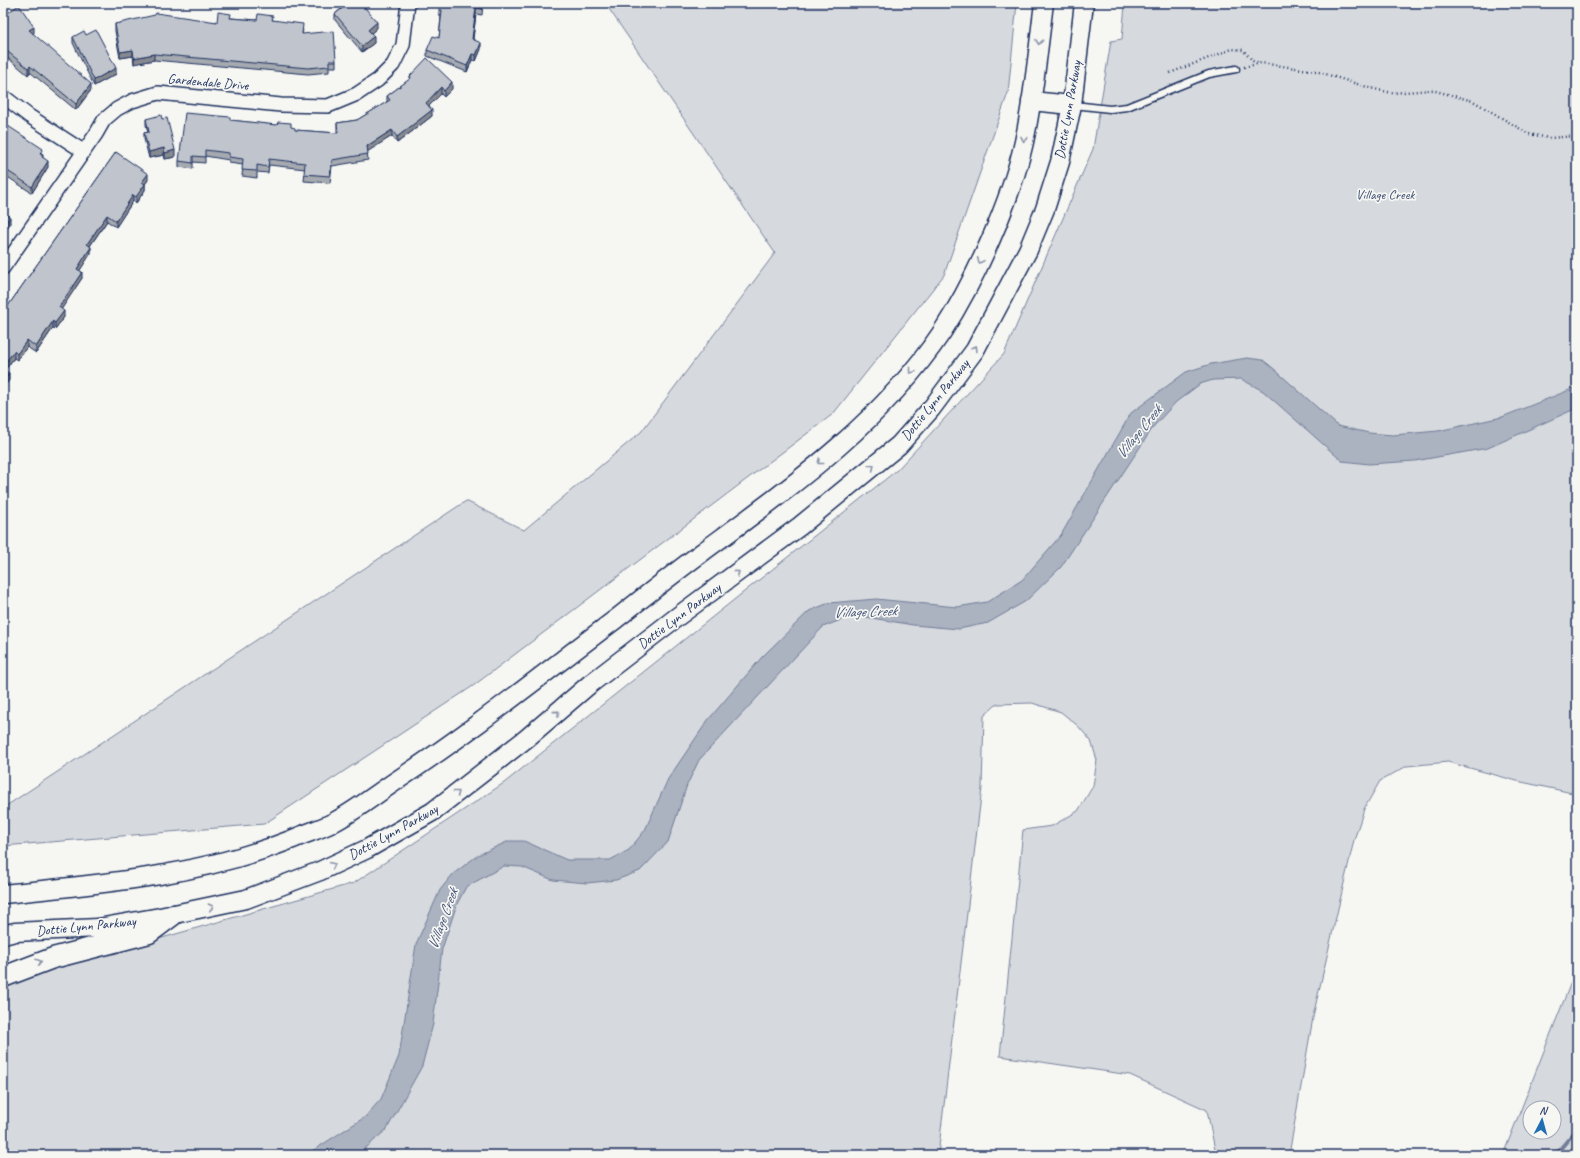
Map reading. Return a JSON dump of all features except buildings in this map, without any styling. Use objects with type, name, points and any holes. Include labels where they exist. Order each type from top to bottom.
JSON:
[{"type":"main road","points":[[3,894],[110,884],[207,866],[269,848],[333,822],[454,743],[701,553],[766,506],[844,443],[898,389],[942,332],[972,279],[1004,205],[1023,145],[1031,101],[1044,3]]},
{"type":"main road","name":"Dottie Lynn Parkway","points":[[3,935],[15,932],[98,928],[172,915],[246,899],[320,871],[367,849],[432,812],[527,738],[590,684],[677,616],[800,526],[899,445],[931,409],[970,356],[997,310],[1028,250],[1060,162],[1072,105],[1084,3]]},
{"type":"main road","points":[[1031,101],[1072,105]]},
{"type":"main road","points":[[3,977],[53,958],[149,933],[172,915]]},
{"type":"street","name":"Gardendale Drive","points":[[3,268],[104,120],[117,110],[132,101],[158,93],[281,105],[328,106],[357,94],[378,80],[394,65],[403,45],[408,3]]},
{"type":"street","points":[[3,96],[29,116],[83,151]]},
{"type":"lane","points":[[1072,105],[1110,109],[1127,107],[1209,74],[1236,69]]},
{"type":"path","points":[[1170,73],[1232,49],[1243,50],[1253,60],[1261,63],[1316,71],[1370,88],[1392,93],[1432,90],[1473,101],[1529,134],[1549,138],[1577,136]]},
{"type":"path","points":[[1236,69],[1261,63]]},
{"type":"green space","points":[[605,3],[1017,3],[1008,93],[944,275],[833,414],[473,686],[264,824],[3,846],[3,808],[466,501],[524,530],[641,432],[775,253]]},
{"type":"green space","name":"Village Creek","points":[[1577,3],[1577,794],[1517,781],[1448,762],[1407,766],[1380,781],[1364,809],[1354,840],[1314,1012],[1289,1155],[1216,1155],[1207,1110],[1130,1075],[1000,1056],[1023,830],[1052,826],[1078,811],[1093,786],[1097,760],[1091,741],[1078,726],[1061,712],[1032,703],[997,704],[984,716],[982,788],[938,1155],[3,1155],[3,988],[23,975],[127,948],[354,883],[504,783],[897,470],[1004,354],[1093,149],[1111,41],[1122,39],[1125,4]]},
{"type":"green space","points":[[1577,967],[1577,1155],[1503,1155],[1522,1107],[1522,1140],[1562,1140],[1562,1100],[1525,1100]]},
{"type":"water","name":"Village Creek","points":[[1247,358],[1263,360],[1338,426],[1369,433],[1393,435],[1438,431],[1502,417],[1577,387],[1577,408],[1488,448],[1415,461],[1369,464],[1342,461],[1263,391],[1241,379],[1213,380],[1200,384],[1176,402],[1154,426],[1061,567],[1026,601],[988,623],[959,629],[913,625],[860,616],[846,618],[823,627],[699,760],[687,785],[668,842],[640,871],[616,880],[587,883],[553,880],[522,867],[504,866],[466,887],[457,904],[442,949],[433,1024],[422,1066],[387,1129],[358,1155],[306,1155],[365,1117],[381,1099],[399,1056],[416,944],[440,890],[453,874],[478,855],[509,841],[524,841],[567,860],[610,860],[629,850],[645,830],[668,779],[708,720],[762,657],[809,611],[829,603],[876,599],[957,607],[987,602],[1022,580],[1061,535],[1131,413],[1186,372],[1211,364]]},
{"type":"waterway","points":[[1555,1155],[1577,1129]]}]
